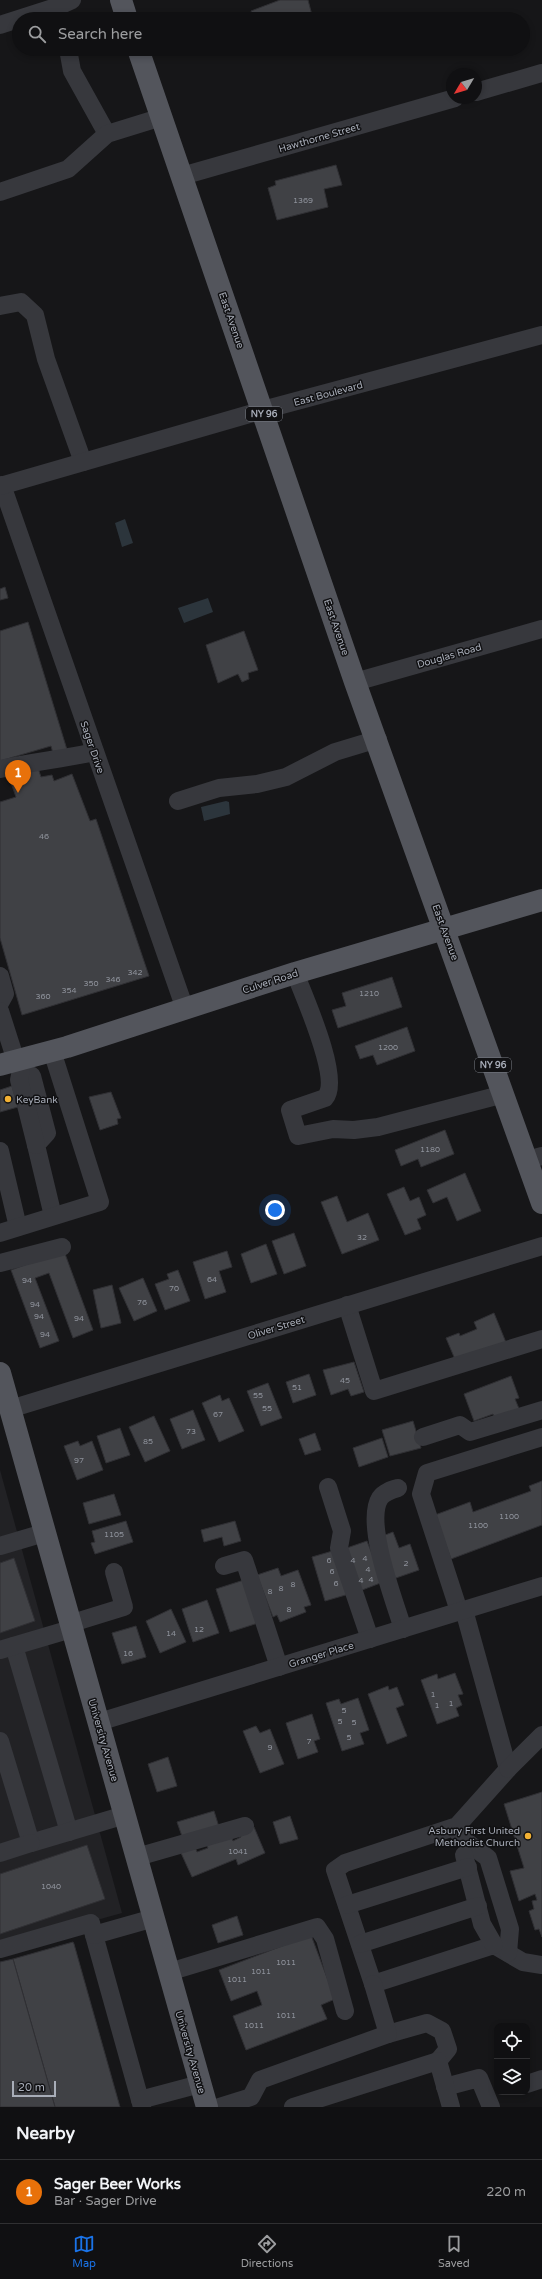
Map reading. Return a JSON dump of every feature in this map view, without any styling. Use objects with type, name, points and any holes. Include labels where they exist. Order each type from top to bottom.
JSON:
[{"type":"main road","points":[[121,0],[125,12]]},
{"type":"main road","name":"East Avenue","points":[[140,56],[355,682],[378,739],[504,1094],[535,1158],[542,1202]]},
{"type":"main road","name":"Culver Road","points":[[12,1065],[295,973],[542,900]]},
{"type":"main road","name":"University Avenue","points":[[0,1373],[70,1626],[99,1722],[207,2107]]},
{"type":"street","points":[[49,12],[64,8]]},
{"type":"street","points":[[0,25],[12,22]]},
{"type":"street","points":[[69,56],[72,71],[107,134]]},
{"type":"street","points":[[482,90],[542,73]]},
{"type":"street","name":"Hawthorne Street","points":[[182,176],[446,101]]},
{"type":"street","points":[[0,192],[68,169],[107,134],[162,117]]},
{"type":"street","points":[[0,306],[21,302],[35,315],[46,359],[83,462]]},
{"type":"street","name":"East Boulevard","points":[[1,486],[263,410],[542,335]]},
{"type":"street","name":"Sager Drive","points":[[1,486],[185,1009]]},
{"type":"street","name":"Douglas Road","points":[[355,682],[542,629]]},
{"type":"street","points":[[178,801],[219,788],[257,784],[286,777],[335,752],[378,739]]},
{"type":"street","points":[[0,769],[28,762],[59,760],[95,752]]},
{"type":"street","points":[[295,973],[325,1056],[330,1089],[325,1098],[290,1110],[298,1136],[333,1129],[354,1130],[378,1127],[504,1094]]},
{"type":"street","points":[[0,976],[2,998]]},
{"type":"street","points":[[0,1012],[3,1032],[12,1065],[19,1080],[24,1098],[53,1216]]},
{"type":"street","points":[[0,1233],[100,1202],[52,1051]]},
{"type":"street","points":[[12,1065],[32,1076],[47,1133],[36,1145]]},
{"type":"street","points":[[0,1151],[18,1227]]},
{"type":"street","name":"Oliver Street","points":[[10,1409],[542,1246]]},
{"type":"street","points":[[0,1263],[62,1248]]},
{"type":"street","points":[[347,1305],[374,1391],[542,1339]]},
{"type":"street","points":[[423,1436],[460,1425],[470,1432],[542,1410]]},
{"type":"street","points":[[508,1769],[462,1611],[421,1494],[427,1473],[542,1437]]},
{"type":"street","points":[[328,1487],[342,1531],[339,1548],[370,1639]]},
{"type":"street","points":[[398,1488],[387,1491],[380,1498],[375,1519],[380,1554],[403,1629]]},
{"type":"street","points":[[0,1546],[44,1533]]},
{"type":"street","points":[[224,1566],[244,1560],[279,1667]]},
{"type":"street","points":[[69,1832],[7,1648],[124,1607],[114,1572]]},
{"type":"street","name":"Granger Place","points":[[99,1722],[542,1586]]},
{"type":"street","points":[[388,2034],[335,1870],[345,1863],[458,1831],[508,1769],[542,1735]]},
{"type":"street","points":[[0,1741],[31,1843]]},
{"type":"street","points":[[0,1853],[125,1815]]},
{"type":"street","points":[[137,1856],[246,1826]]},
{"type":"street","points":[[458,1831],[482,1924],[501,1949],[523,1962],[542,1965]]},
{"type":"street","points":[[458,1831],[488,1858],[510,1929],[501,1949]]},
{"type":"street","points":[[347,1905],[468,1867]]},
{"type":"street","points":[[360,1944],[478,1906]]},
{"type":"street","points":[[94,1934],[154,1918]]},
{"type":"street","points":[[0,1949],[91,1923],[141,2104],[200,2084]]},
{"type":"street","points":[[169,1972],[317,1926],[325,1939],[345,2011]]},
{"type":"street","points":[[373,1984],[501,1949]]},
{"type":"street","points":[[219,2107],[257,2102],[260,2080],[388,2034],[428,2023],[442,2031],[448,2048],[438,2061],[292,2107]]},
{"type":"street","points":[[438,2061],[451,2107]]},
{"type":"street","points":[[445,2087],[479,2078],[491,2107]]},
{"type":"street","points":[[530,2083],[542,2079]]},
{"type":"shaded area","points":[[125,519],[133,543],[122,547],[115,523]]},
{"type":"shaded area","points":[[208,598],[213,612],[184,623],[178,608]]},
{"type":"shaded area","points":[[226,801],[229,802],[230,814],[204,821],[201,807]]},
{"type":"shaded area","points":[[0,1470],[122,1913],[0,1947]]},
{"type":"building","points":[[280,0],[308,0],[311,12],[251,12]]},
{"type":"building","points":[[336,165],[342,185],[324,189],[328,207],[277,220],[268,188],[276,185],[275,181]]},
{"type":"building","points":[[5,587],[8,598],[0,600],[0,589]]},
{"type":"building","points":[[28,622],[68,753],[54,757],[51,746],[0,761],[0,631]]},
{"type":"building","points":[[244,631],[258,670],[248,673],[249,679],[242,682],[238,674],[218,683],[206,645]]},
{"type":"building","points":[[37,765],[41,777],[52,775],[54,781],[72,774],[90,821],[96,819],[149,976],[22,1015],[0,938],[0,802],[16,797],[8,774]]},
{"type":"building","points":[[392,977],[402,1007],[338,1028],[332,1010],[346,1006],[342,993]]},
{"type":"building","points":[[407,1027],[415,1051],[377,1065],[373,1055],[360,1059],[355,1046]]},
{"type":"building","name":"KeyBank","points":[[12,1086],[18,1107],[0,1112],[0,1090]]},
{"type":"building","points":[[111,1092],[121,1118],[117,1119],[118,1124],[100,1130],[89,1097]]},
{"type":"building","points":[[445,1130],[454,1154],[421,1167],[418,1159],[401,1166],[395,1150]]},
{"type":"building","points":[[465,1173],[481,1211],[457,1221],[447,1197],[433,1203],[427,1190]]},
{"type":"building","points":[[404,1187],[410,1201],[419,1197],[426,1215],[417,1219],[421,1229],[405,1235],[387,1194]]},
{"type":"building","points":[[337,1196],[347,1222],[368,1213],[379,1240],[342,1254],[321,1202]]},
{"type":"building","points":[[294,1233],[306,1266],[284,1274],[272,1241]]},
{"type":"building","points":[[266,1244],[277,1274],[251,1283],[241,1254]]},
{"type":"building","points":[[64,1251],[93,1330],[73,1338],[49,1273],[35,1278],[59,1341],[40,1348],[11,1270]]},
{"type":"building","points":[[227,1251],[232,1267],[219,1271],[226,1292],[205,1299],[193,1262]]},
{"type":"building","points":[[178,1270],[190,1301],[165,1310],[155,1284],[169,1279],[167,1274]]},
{"type":"building","points":[[143,1278],[157,1311],[134,1321],[119,1288]]},
{"type":"building","points":[[112,1285],[121,1323],[101,1328],[93,1290]]},
{"type":"building","points":[[494,1313],[507,1345],[457,1364],[446,1338],[459,1333],[460,1336],[477,1329],[474,1322]]},
{"type":"building","points":[[354,1362],[364,1392],[351,1396],[348,1389],[331,1395],[323,1370]]},
{"type":"building","points":[[309,1374],[316,1395],[293,1403],[286,1382]]},
{"type":"building","points":[[511,1376],[519,1398],[515,1399],[520,1411],[496,1420],[493,1414],[474,1421],[464,1394]]},
{"type":"building","points":[[268,1383],[282,1418],[261,1426],[247,1391]]},
{"type":"building","points":[[220,1395],[222,1401],[229,1398],[244,1431],[219,1442],[202,1403]]},
{"type":"building","points":[[193,1410],[205,1440],[182,1449],[170,1419]]},
{"type":"building","points":[[154,1416],[170,1451],[145,1462],[129,1427]]},
{"type":"building","points":[[413,1421],[421,1448],[390,1456],[382,1430]]},
{"type":"building","points":[[120,1428],[130,1455],[106,1463],[97,1436]]},
{"type":"building","points":[[315,1433],[321,1450],[305,1455],[299,1439]]},
{"type":"building","points":[[382,1438],[388,1457],[359,1467],[353,1448]]},
{"type":"building","points":[[78,1441],[80,1446],[92,1441],[103,1470],[77,1480],[64,1446]]},
{"type":"building","points":[[542,1481],[542,1525],[451,1559],[435,1515],[470,1502],[473,1512],[531,1491],[529,1486]]},
{"type":"building","points":[[114,1494],[121,1515],[89,1524],[83,1503]]},
{"type":"building","points":[[126,1521],[133,1542],[95,1554],[91,1543],[95,1542],[92,1531]]},
{"type":"building","points":[[235,1521],[241,1541],[224,1546],[222,1537],[204,1542],[201,1530]]},
{"type":"building","points":[[393,1532],[399,1548],[410,1544],[419,1570],[393,1579],[380,1537]]},
{"type":"building","points":[[367,1541],[383,1582],[357,1592],[341,1550]]},
{"type":"building","points":[[336,1550],[349,1594],[325,1601],[312,1557]]},
{"type":"building","points":[[14,1558],[35,1621],[0,1633],[0,1563]]},
{"type":"building","points":[[278,1568],[281,1576],[298,1570],[311,1605],[304,1607],[306,1612],[280,1622],[277,1615],[273,1617],[257,1575]]},
{"type":"building","points":[[244,1580],[258,1623],[230,1632],[216,1589]]},
{"type":"building","points":[[207,1600],[219,1633],[193,1642],[182,1609]]},
{"type":"building","points":[[171,1609],[186,1642],[160,1653],[146,1621]]},
{"type":"building","points":[[136,1626],[146,1657],[122,1664],[112,1633]]},
{"type":"building","points":[[455,1673],[463,1694],[458,1695],[462,1705],[456,1708],[459,1716],[437,1724],[421,1680],[437,1674],[438,1679]]},
{"type":"building","points":[[388,1686],[389,1690],[397,1687],[404,1705],[396,1708],[407,1736],[387,1744],[368,1694]]},
{"type":"building","points":[[358,1698],[369,1730],[360,1733],[364,1744],[342,1751],[326,1703],[339,1699],[341,1704]]},
{"type":"building","points":[[312,1714],[320,1739],[314,1741],[318,1752],[298,1759],[286,1723]]},
{"type":"building","points":[[256,1726],[260,1733],[270,1729],[284,1764],[260,1773],[243,1731]]},
{"type":"building","points":[[168,1757],[177,1786],[157,1792],[148,1764]]},
{"type":"building","name":"Asbury First United Methodist Church","points":[[542,1792],[542,1937],[539,1929],[535,1930],[529,1911],[534,1909],[532,1901],[537,1900],[535,1894],[519,1901],[510,1871],[524,1868],[504,1804]]},
{"type":"building","points":[[214,1811],[219,1827],[183,1839],[177,1822]]},
{"type":"building","points":[[290,1816],[298,1839],[280,1844],[273,1822]]},
{"type":"building","points":[[254,1827],[265,1853],[238,1865],[236,1859],[192,1877],[181,1853],[195,1847],[197,1852],[208,1848],[206,1844],[230,1834],[233,1841],[241,1837],[240,1833]]},
{"type":"building","points":[[87,1845],[105,1899],[0,1934],[0,1874]]},
{"type":"building","points":[[237,1916],[243,1935],[218,1943],[212,1925]]},
{"type":"building","points":[[311,1935],[335,1999],[321,2005],[327,2019],[246,2050],[233,2016],[262,2005],[257,1991],[231,2001],[219,1970]]},
{"type":"building","points":[[73,1942],[120,2107],[55,2107],[13,1959]]},
{"type":"building","points":[[13,1959],[55,2107],[0,2107],[0,1962]]},
{"type":"place","name":"Sager Beer Works","points":[[18,793]]},
{"type":"place","name":"KeyBank","points":[[8,1099]]},
{"type":"place","name":"Asbury First United Methodist Church","points":[[528,1836]]}]
